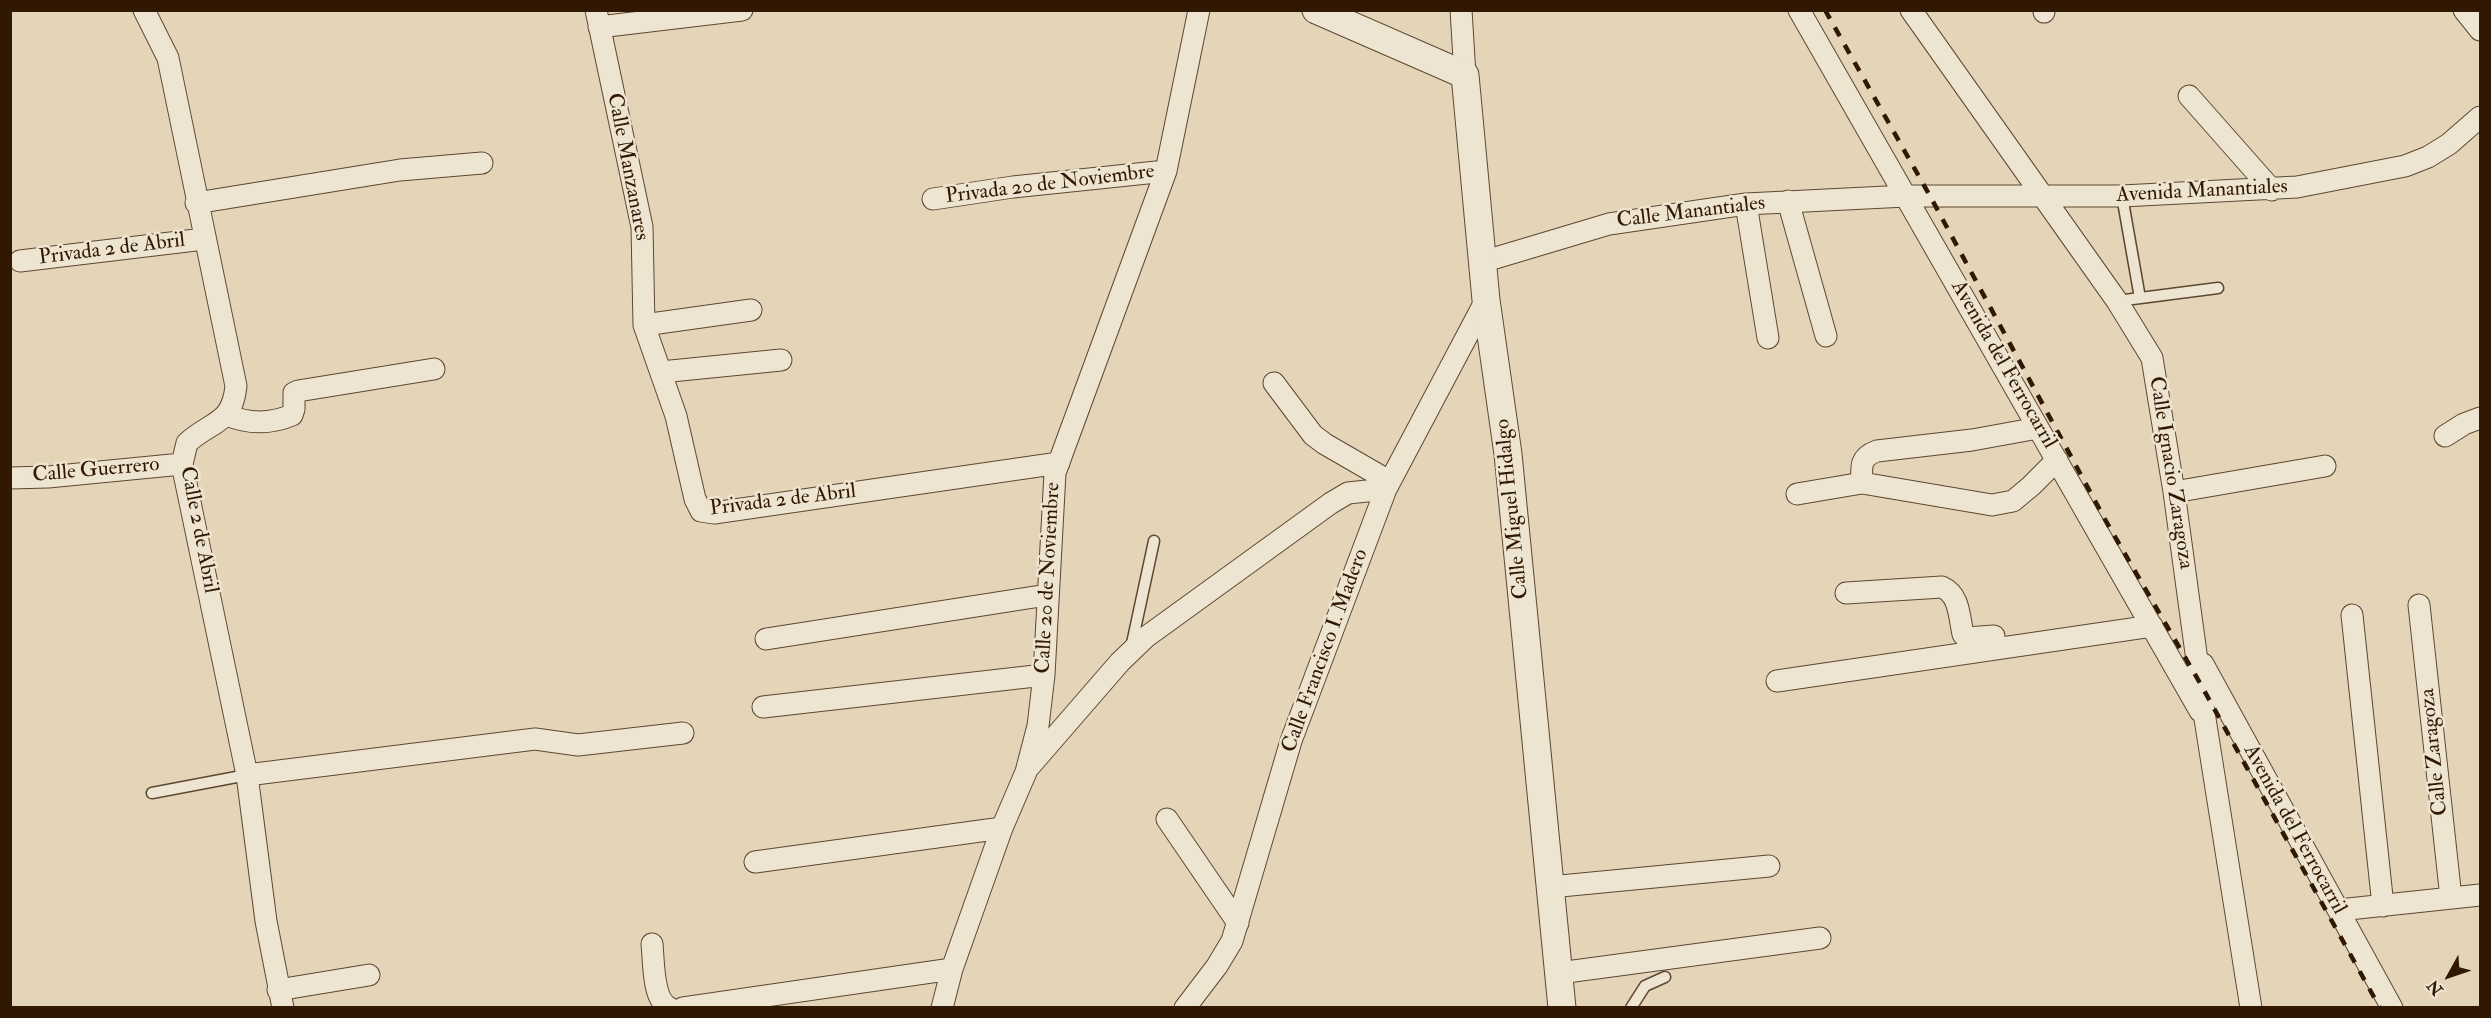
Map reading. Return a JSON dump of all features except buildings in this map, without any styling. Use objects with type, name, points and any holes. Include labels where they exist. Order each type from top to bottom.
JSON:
[{"type":"street","points":[[144,10],[168,58],[196,203],[236,386],[234,402],[227,415],[242,421],[257,422],[284,418],[292,415],[294,393],[297,391],[434,369]]},
{"type":"street","points":[[597,19],[742,10]]},
{"type":"street","name":"Calle 20 de Noviembre","points":[[942,1008],[952,969],[1002,828],[1026,772],[1038,726],[1044,675],[1054,488],[1059,463],[1166,171],[1198,10]]},
{"type":"street","points":[[1316,10],[1465,75]]},
{"type":"street","name":"Calle Miguel Hidalgo","points":[[1461,10],[1482,262],[1508,453],[1562,1008]]},
{"type":"street","name":"Avenida del Ferrocarril","points":[[1799,10],[2205,719]]},
{"type":"street","name":"Calle Ignacio Zaragoza","points":[[1911,10],[2117,301],[2152,358],[2174,492],[2205,719],[2252,1008]]},
{"type":"street","points":[[2464,10],[2481,30]]},
{"type":"street","name":"Calle Manzanares","points":[[597,19],[642,227],[645,325]]},
{"type":"street","points":[[2189,96],[2272,190]]},
{"type":"street","name":"Avenida Manantiales","points":[[1906,196],[2122,196],[2272,190],[2405,166],[2428,157],[2449,144],[2481,117]]},
{"type":"street","points":[[196,203],[400,170],[482,163]]},
{"type":"street","name":"Privada 20 de Noviembre","points":[[933,199],[1012,187],[1166,171]]},
{"type":"street","name":"Calle Manantiales","points":[[1482,262],[1609,224],[1746,204],[1906,196]]},
{"type":"street","points":[[1788,201],[1826,336]]},
{"type":"street","points":[[1746,204],[1768,338]]},
{"type":"street","name":"Privada 2 de Abril","points":[[20,261],[204,239]]},
{"type":"street","name":"Calle Francisco I. Madero","points":[[1185,1008],[1217,966],[1232,941],[1291,741],[1388,485],[1486,300]]},
{"type":"street","points":[[645,325],[751,310]]},
{"type":"street","name":"Privada 2 de Abril","points":[[645,325],[676,416],[695,499],[700,511],[714,513],[1059,463]]},
{"type":"street","points":[[661,372],[781,360]]},
{"type":"street","points":[[1274,383],[1313,435],[1388,485]]},
{"type":"street","name":"Calle 2 de Abril","points":[[227,415],[187,443],[182,464],[247,775],[266,921],[280,999]]},
{"type":"street","points":[[2445,436],[2464,424],[2481,418]]},
{"type":"street","points":[[1862,483],[1861,462],[1866,455],[1877,451],[1972,440],[2038,428]]},
{"type":"street","points":[[1797,495],[1862,483],[1992,505],[2013,501],[2057,460]]},
{"type":"street","name":"Calle Guerrero","points":[[10,477],[48,477],[182,464]]},
{"type":"street","points":[[2174,492],[2325,466]]},
{"type":"street","points":[[1026,772],[1130,651],[1331,503],[1348,493],[1388,485]]},
{"type":"street","points":[[1846,593],[1942,587],[1950,591],[1955,598],[1963,634],[1966,638],[1973,639],[2148,619]]},
{"type":"street","points":[[766,639],[1047,595]]},
{"type":"street","name":"Calle Zaragoza","points":[[2419,605],[2451,898]]},
{"type":"street","points":[[2352,615],[2383,906]]},
{"type":"street","points":[[1777,681],[2148,619]]},
{"type":"street","name":"Avenida del Ferrocarril","points":[[2196,653],[2392,1008]]},
{"type":"street","points":[[763,707],[1044,675]]},
{"type":"street","points":[[247,775],[534,739],[579,745],[683,733]]},
{"type":"street","points":[[1167,819],[1238,923]]},
{"type":"street","points":[[755,862],[1002,828]]},
{"type":"street","points":[[1550,887],[1769,866]]},
{"type":"street","points":[[2339,910],[2481,895]]},
{"type":"street","points":[[1558,973],[1821,938]]},
{"type":"street","points":[[652,944],[658,998],[663,1005],[669,1008]]},
{"type":"street","points":[[683,1008],[952,969]]},
{"type":"street","points":[[280,999],[369,975]]},
{"type":"lane","points":[[2122,196],[2140,298]]},
{"type":"lane","points":[[2117,301],[2218,288]]},
{"type":"lane","points":[[1130,651],[1154,541]]},
{"type":"lane","points":[[152,793],[247,775]]},
{"type":"lane","points":[[1631,1008],[1645,986],[1665,977]]},
{"type":"railway","points":[[1825,10],[1930,196],[2107,523],[2200,683],[2380,1008]]}]
